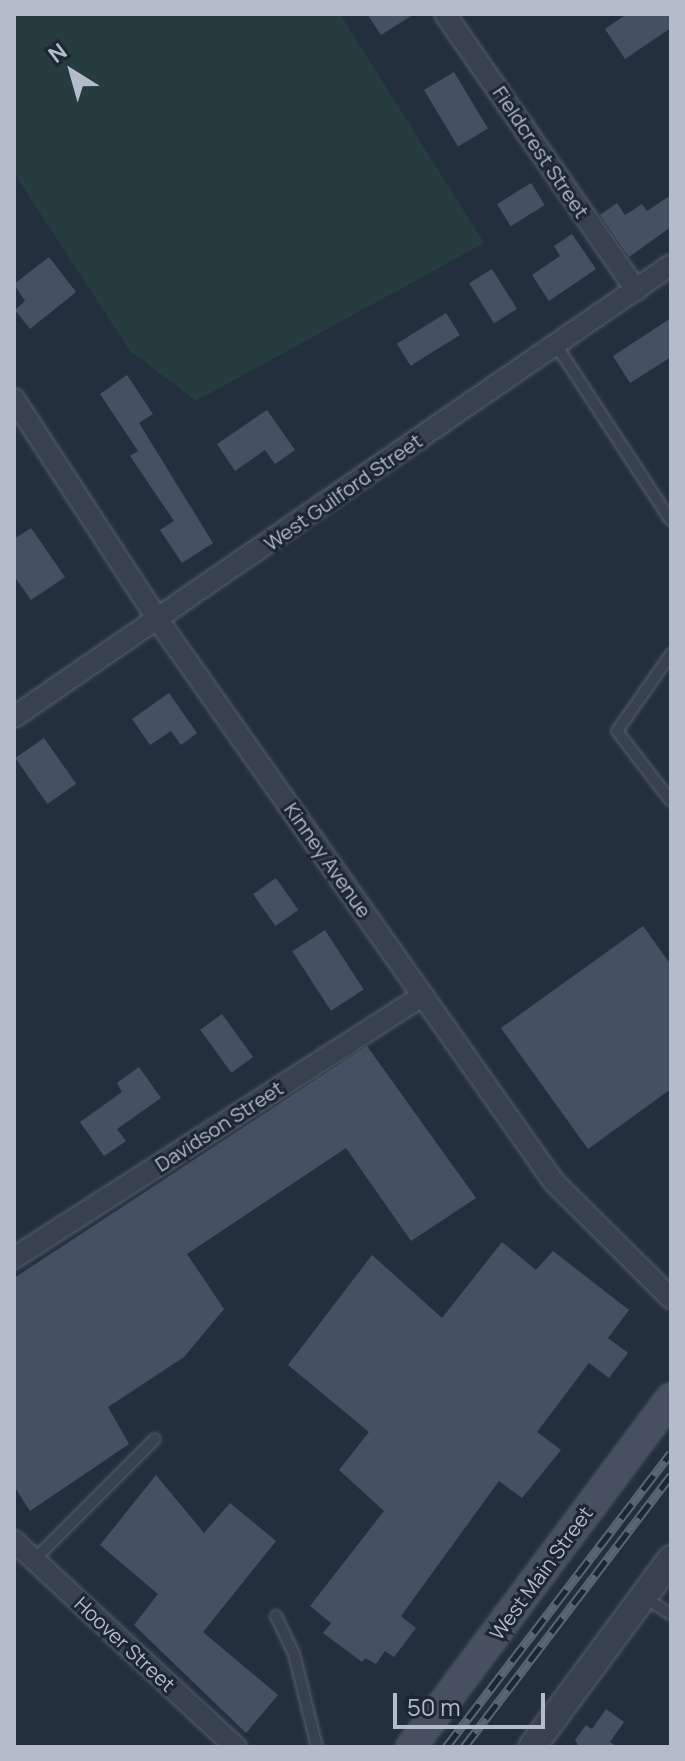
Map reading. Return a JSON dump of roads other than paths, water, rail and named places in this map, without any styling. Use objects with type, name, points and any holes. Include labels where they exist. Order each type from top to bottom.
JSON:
[{"type":"main road","name":"West Main Street","points":[[411,1747],[671,1398]]},
{"type":"street","name":"Fieldcrest Street","points":[[445,14],[636,290]]},
{"type":"street","name":"West Guilford Street","points":[[14,717],[671,265]]},
{"type":"street","name":"Kinney Avenue","points":[[14,399],[158,620],[554,1182],[671,1298]]},
{"type":"street","name":"Davidson Street","points":[[14,1258],[423,995]]},
{"type":"street","name":"Hoover Street","points":[[14,1541],[236,1747]]},
{"type":"street","points":[[532,1747],[671,1559]]},
{"type":"lane","points":[[556,345],[671,521]]},
{"type":"lane","points":[[671,654],[617,731],[671,801]]},
{"type":"lane","points":[[34,1560],[155,1439]]},
{"type":"lane","points":[[643,1597],[671,1614]]},
{"type":"lane","points":[[276,1616],[294,1654],[317,1747]]},
{"type":"railway","points":[[446,1747],[671,1453]]},
{"type":"railway","points":[[464,1747],[671,1475]]}]
